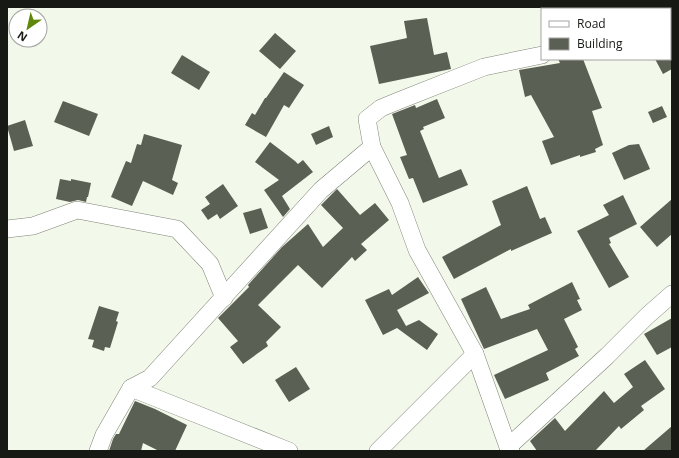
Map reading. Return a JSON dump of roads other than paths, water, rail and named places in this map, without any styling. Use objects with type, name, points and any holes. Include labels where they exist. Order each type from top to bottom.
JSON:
[{"type":"street","points":[[541,55],[484,68],[398,100],[381,108],[367,119],[372,147],[400,203],[417,250],[475,354],[509,449],[647,316],[672,294]]},
{"type":"street","points":[[98,451],[104,435],[131,388],[150,378],[321,190],[372,147]]},
{"type":"street","points":[[7,229],[33,226],[77,210],[177,229],[210,264],[224,298]]},
{"type":"street","points":[[378,451],[475,354]]},
{"type":"street","points":[[131,388],[288,451]]}]
